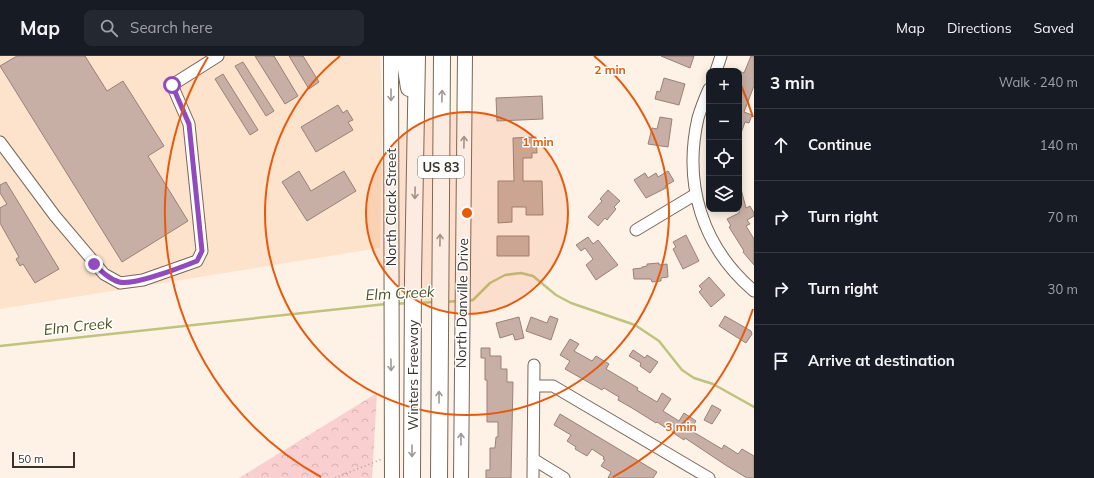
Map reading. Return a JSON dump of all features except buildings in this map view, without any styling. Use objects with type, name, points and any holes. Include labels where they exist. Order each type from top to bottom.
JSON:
[{"type":"highway","points":[[404,56],[415,139]]},
{"type":"highway","name":"Winters Freeway","points":[[412,478],[413,278],[417,56]]},
{"type":"highway","name":"Winters Freeway","points":[[439,478],[442,56]]},
{"type":"main road","name":"North Clack Street","points":[[391,56],[390,279],[392,478]]},
{"type":"main road","name":"North Danville Drive","points":[[461,478],[465,56]]},
{"type":"street","points":[[0,142],[55,216],[104,274],[120,283],[143,280],[197,261],[202,251],[189,124],[172,85],[218,56]]},
{"type":"street","points":[[717,68],[721,56]]},
{"type":"street","points":[[706,96],[698,116],[693,150],[696,194],[706,229],[718,252],[730,268],[754,291]]},
{"type":"street","points":[[636,230],[696,194]]},
{"type":"street","points":[[533,478],[534,365]]},
{"type":"street","points":[[535,386],[553,386],[708,478]]},
{"type":"street","points":[[533,459],[564,478]]},
{"type":"path","points":[[335,478],[392,455]]},
{"type":"shaded area","points":[[0,56],[380,56],[383,111],[380,248],[0,309]]},
{"type":"green space","points":[[377,393],[372,478],[239,478]]},
{"type":"waterway","name":"Elm Creek","points":[[467,301],[473,300],[490,283],[505,275],[521,273],[533,276],[556,295],[571,303],[635,325],[659,341],[682,370],[694,378],[713,384],[754,407]]},
{"type":"waterway","name":"Elm Creek","points":[[445,302],[458,301]]},
{"type":"waterway","name":"Elm Creek","points":[[419,303],[434,302]]},
{"type":"waterway","name":"Elm Creek","points":[[395,304],[408,303]]},
{"type":"waterway","name":"Elm Creek","points":[[0,346],[386,304]]},
{"type":"route","points":[[94,264],[104,274],[120,283],[143,280],[197,261],[202,251],[189,124],[172,85]]}]
